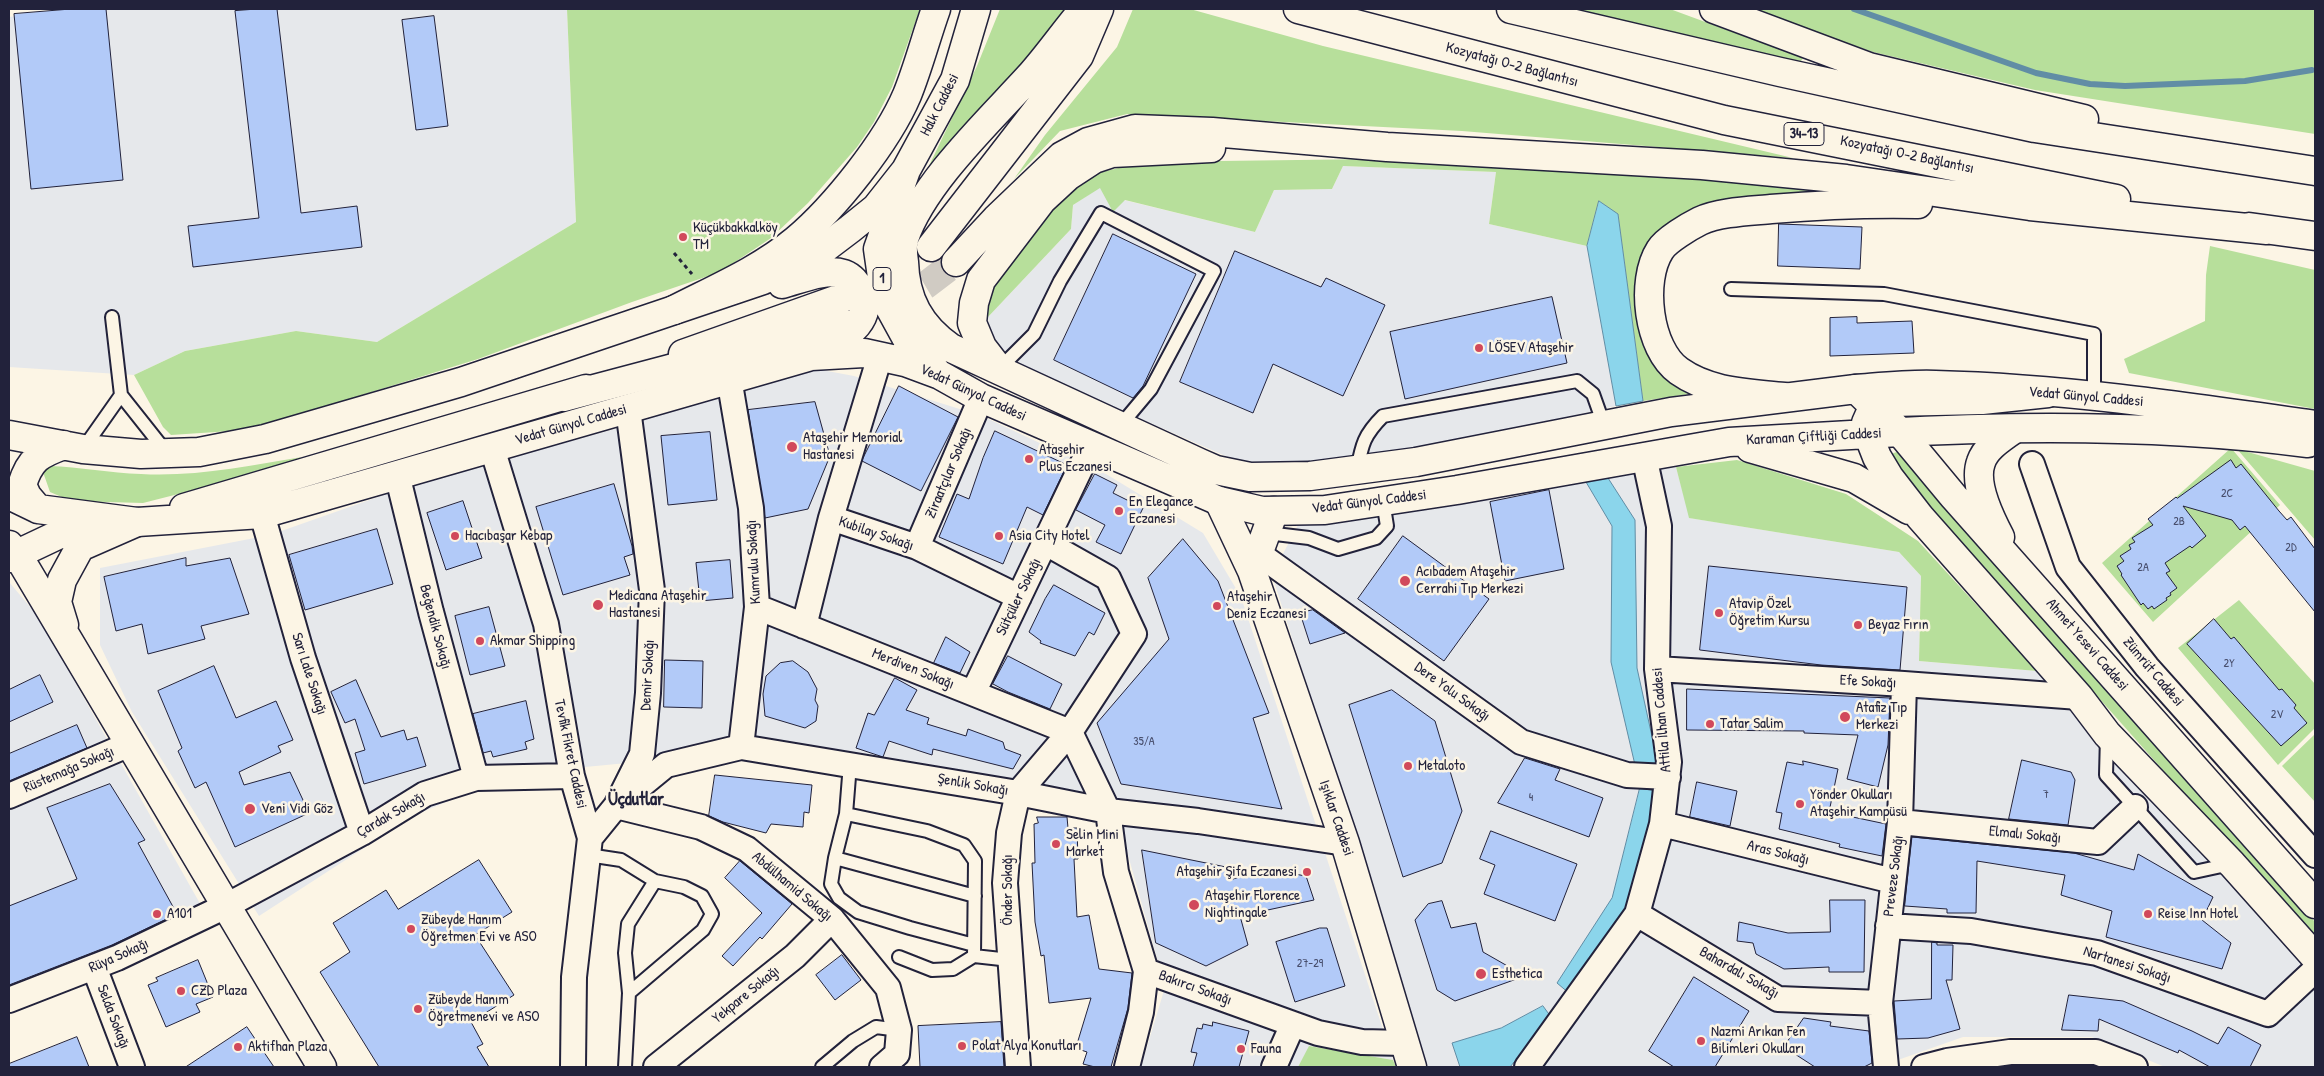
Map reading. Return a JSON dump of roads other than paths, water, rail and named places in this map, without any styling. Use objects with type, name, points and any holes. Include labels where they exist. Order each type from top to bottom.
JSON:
[{"type":"main road","points":[[674,310],[744,275],[796,240],[836,198],[878,146],[906,96],[936,9]]},
{"type":"main road","name":"Halk Caddesi","points":[[906,170],[955,80],[976,9]]},
{"type":"main road","name":"Vedat Günyol Caddesi","points":[[1084,9],[1031,75],[982,129],[920,203],[903,241],[904,276],[909,299],[921,320],[934,337],[951,348],[1216,470],[1250,477],[1310,476],[1416,462],[1671,412],[1784,397]]},
{"type":"main road","points":[[931,247],[1080,56],[1099,9]]},
{"type":"main road","name":"Kozyatağı O-2 Bağlantısı","points":[[1298,9],[1724,120],[1808,135],[2267,230],[2315,236]]},
{"type":"main road","points":[[1511,9],[1780,72],[2035,128],[2315,171]]},
{"type":"main road","points":[[1714,9],[1869,67],[2258,161]]},
{"type":"main road","points":[[956,262],[1016,199],[1062,156],[1088,142],[1111,134],[1135,129],[1387,147],[1702,165],[1846,179],[2030,206],[2267,230]]},
{"type":"main road","points":[[999,369],[982,347],[972,323],[974,303],[980,280],[1042,200],[1068,176],[1094,159],[1112,153],[1184,148],[1387,147]]},
{"type":"main road","points":[[9,435],[73,447],[141,454],[199,452],[265,439],[461,382],[763,280],[817,254],[876,208],[906,170]]},
{"type":"main road","name":"1","points":[[906,170],[878,249],[882,277],[890,308],[901,330],[913,350],[940,375]]},
{"type":"main road","points":[[1856,389],[1784,397],[1716,390],[1678,371],[1661,351],[1649,311],[1649,281],[1660,249],[1701,220],[1744,211],[1896,203],[2030,206]]},
{"type":"main road","points":[[674,310],[824,273],[844,274],[855,281],[865,297],[864,312],[859,323],[848,333],[811,356]]},
{"type":"main road","points":[[73,647],[57,602],[62,580],[80,547],[137,522],[564,397],[844,310]]},
{"type":"main road","name":"Vedat Günyol Caddesi","points":[[9,495],[38,509],[137,522],[262,514],[729,378],[811,356],[864,353],[880,356],[940,375],[981,398],[1091,446],[1220,501],[1248,508],[1263,542],[1325,510],[1457,490],[1729,442]]},
{"type":"main road","name":"Vedat Günyol Caddesi","points":[[1856,389],[1935,385],[2048,393],[2190,407],[2315,425]]},
{"type":"main road","name":"Ahmet Yesevi Caddesi","points":[[1856,389],[1900,432],[1954,497],[2014,562],[2315,904]]},
{"type":"main road","points":[[2048,393],[1982,400],[1911,400],[1891,402],[1876,408],[1870,414],[1866,423],[1868,434],[1877,457],[1889,477],[1920,517],[2079,697],[2107,734],[2232,864],[2315,957]]},
{"type":"main road","name":"Vedat Günyol Caddesi","points":[[1900,432],[2145,428],[2274,438],[2315,444]]},
{"type":"main road","points":[[2014,429],[1992,445],[1980,462],[1980,489],[1988,516],[2014,562]]},
{"type":"main road","name":"Karaman Çiftliği Caddesi","points":[[1729,442],[1900,432]]},
{"type":"main road","points":[[1729,442],[1854,478],[1920,517]]},
{"type":"main road","points":[[9,462],[26,450],[73,447]]},
{"type":"main road","points":[[38,509],[27,496],[22,485],[26,472],[41,453],[73,447]]},
{"type":"main road","name":"Işıklar Caddesi","points":[[1220,501],[1263,542],[1345,843],[1408,1055]]},
{"type":"main road","points":[[137,522],[64,532],[12,553],[73,647],[322,1067]]},
{"type":"street","name":"Kubilay Sokağı","points":[[880,356],[831,518],[917,547],[1019,597]]},
{"type":"street","name":"Kumrulu Sokağı","points":[[729,378],[751,508],[757,606],[741,747]]},
{"type":"street","name":"Ziraatçılar Sokağı","points":[[917,547],[981,398]]},
{"type":"street","name":"Demir Sokağı","points":[[589,846],[616,806],[642,754],[648,693],[652,590],[628,408]]},
{"type":"street","name":"Sütçüler Sokağı","points":[[973,693],[1091,446]]},
{"type":"street","name":"Tevfik Fikret Caddesi","points":[[492,448],[546,624],[572,776],[589,846],[574,977],[573,1067]]},
{"type":"street","name":"Attila İlhan Caddesi","points":[[1527,1067],[1638,914],[1662,824],[1669,762],[1657,669],[1659,526],[1644,456]]},
{"type":"street","name":"Zümrüt Caddesi","points":[[2032,464],[2068,568],[2147,667],[2315,855]]},
{"type":"street","name":"Beğendik Sokağı","points":[[397,474],[431,612],[476,778]]},
{"type":"street","name":"Sarı Lale Sokağı","points":[[262,514],[303,658],[362,833]]},
{"type":"street","points":[[804,626],[831,518]]},
{"type":"street","name":"Dere Yolu Sokağı","points":[[1263,542],[1521,742],[1627,774],[1668,777]]},
{"type":"street","name":"Önder Sokağı","points":[[1018,1067],[1006,883],[1009,833],[1018,792],[1070,732],[1134,634],[1108,578],[1046,543]]},
{"type":"street","name":"Merdiven Sokağı","points":[[757,606],[1070,732]]},
{"type":"street","name":"Efe Sokağı","points":[[1657,669],[2079,697]]},
{"type":"street","name":"Preveze Sokağı","points":[[1886,1067],[1880,1003],[1900,822],[1904,684]]},
{"type":"street","points":[[1070,732],[1108,810]]},
{"type":"street","name":"Rüstemağa Sokağı","points":[[9,796],[130,744]]},
{"type":"street","name":"Şenlik Sokağı","points":[[616,806],[666,765],[741,747],[1018,792],[1108,810],[1208,822],[1345,843]]},
{"type":"street","name":"Çardak Sokağı","points":[[226,906],[362,833],[425,794],[476,778],[572,776]]},
{"type":"street","name":"Abdülhamid Sokağı","points":[[616,806],[701,827],[747,849],[832,918],[888,988],[899,1030],[897,1054],[882,1067]]},
{"type":"street","name":"Elmalı Sokağı","points":[[1900,822],[2098,842],[2135,807]]},
{"type":"street","name":"Bakırcı Sokağı","points":[[1108,810],[1116,872],[1132,931],[1146,971],[1318,1034],[1362,1042],[1408,1055]]},
{"type":"street","name":"Aras Sokağı","points":[[1662,824],[1893,881]]},
{"type":"street","name":"Rüya Sokağı","points":[[9,1000],[94,968],[226,906]]},
{"type":"street","name":"Bahardalı Sokağı","points":[[1638,914],[1778,999],[1880,1003]]},
{"type":"street","name":"Yekpare Sokağı","points":[[656,1067],[795,956],[832,918]]},
{"type":"street","name":"Nartanesi Sokağı","points":[[1888,926],[1971,930],[2097,953],[2268,1014],[2315,970]]},
{"type":"street","name":"Selda Sokağı","points":[[94,968],[132,1067]]},
{"type":"street","points":[[1127,1067],[1141,1012],[1146,971]]},
{"type":"street","points":[[1274,1067],[1293,1024]]},
{"type":"street","points":[[1924,1067],[1947,1061],[2010,1052],[2096,1052],[2135,1067]]},
{"type":"lane","points":[[999,369],[1034,334],[1060,281],[1101,213],[1214,271],[1151,390],[1120,426]]},
{"type":"lane","points":[[1731,289],[1884,294],[2094,334],[2094,397]]},
{"type":"lane","points":[[112,317],[121,395],[168,453]]},
{"type":"lane","points":[[1357,470],[1362,447],[1369,430],[1383,416],[1577,381],[1593,394],[1604,425]]},
{"type":"lane","points":[[73,447],[121,395]]},
{"type":"lane","points":[[1263,542],[1309,538],[1338,549],[1376,538],[1387,526],[1383,501]]},
{"type":"lane","points":[[2107,734],[2106,775],[2194,872],[2232,864]]},
{"type":"lane","points":[[850,764],[846,814],[834,858],[831,884],[839,898],[858,912],[1010,960]]},
{"type":"lane","points":[[846,814],[927,831],[964,845],[975,861],[974,950],[953,969],[932,970],[899,957]]},
{"type":"lane","points":[[589,846],[621,860],[655,881],[684,887],[702,896],[712,914],[703,930],[630,994]]},
{"type":"lane","points":[[834,858],[975,896]]},
{"type":"lane","points":[[625,1067],[630,994],[625,953],[628,924],[655,881]]},
{"type":"lane","points":[[822,1067],[854,1041],[876,1027],[899,1030]]},
{"type":"water","points":[[1599,201],[1618,214],[1643,401],[1616,406],[1587,246]]},
{"type":"water","points":[[1608,478],[1635,520],[1637,668],[1658,764],[1635,765],[1611,662],[1612,526],[1586,482]]},
{"type":"water","points":[[1640,788],[1655,791],[1632,907],[1570,994],[1557,983],[1612,898]]},
{"type":"water","points":[[1543,1006],[1551,1017],[1510,1067],[1460,1067],[1452,1043],[1501,1028]]},
{"type":"waterway","points":[[1854,9],[2036,73],[2090,84],[2125,86],[2245,81],[2312,70]]},
{"type":"tunnel","points":[[889,307],[926,285],[956,262]]},
{"type":"place","name":"Küçükbakkalköy TM","points":[[683,237]]},
{"type":"place","name":"LÖSEV Ataşehir","points":[[1479,348]]},
{"type":"place","name":"Ataşehir Memorial Hastanesi","points":[[792,447]]},
{"type":"place","name":"Ataşehir Plus Eczanesi","points":[[1029,459]]},
{"type":"place","name":"En Elegance Eczanesi","points":[[1119,511]]},
{"type":"place","name":"Hacıbaşar Kebap","points":[[455,536]]},
{"type":"place","name":"Asia City Hotel","points":[[999,536]]},
{"type":"place","name":"Acıbadem Ataşehir Cerrahi Tıp Merkezi","points":[[1405,581]]},
{"type":"place","name":"Medicana Ataşehir Hastanesi","points":[[598,605]]},
{"type":"place","name":"Ataşehir Deniz Eczanesi","points":[[1217,606]]},
{"type":"place","name":"Atavip Özel Öğretim Kursu","points":[[1719,613]]},
{"type":"place","name":"Beyaz Fırın","points":[[1858,625]]},
{"type":"place","name":"Akmar Shipping","points":[[480,641]]},
{"type":"place","name":"Atafiz Tıp Merkezi","points":[[1845,717]]},
{"type":"place","name":"Tatar Salim","points":[[1710,724]]},
{"type":"place","name":"Metaloto","points":[[1408,766]]},
{"type":"place","name":"Yönder Okulları Ataşehir Kampüsü","points":[[1800,804]]},
{"type":"place","name":"Veni Vidi Göz","points":[[250,809]]},
{"type":"place","name":"Selin Mini Market","points":[[1056,844]]},
{"type":"place","name":"Ataşehir Şifa Eczanesi","points":[[1307,872]]},
{"type":"place","name":"Ataşehir Florence Nightingale","points":[[1194,905]]},
{"type":"place","name":"A101","points":[[157,914]]},
{"type":"place","name":"Reise Inn Hotel","points":[[2148,914]]},
{"type":"place","name":"Zübeyde Hanım Öğretmen Evi ve ASO","points":[[411,929]]},
{"type":"place","name":"Esthetica","points":[[1481,974]]},
{"type":"place","name":"CZD Plaza","points":[[181,991]]},
{"type":"place","name":"Zübeyde Hanım Öğretmenevi ve ASO","points":[[418,1009]]},
{"type":"place","name":"Nazmi Arıkan Fen Bilimleri Okulları","points":[[1701,1041]]},
{"type":"place","name":"Polat Alya Konutları","points":[[962,1046]]},
{"type":"place","name":"Aktifhan Plaza","points":[[238,1047]]},
{"type":"place","name":"Fauna","points":[[1241,1049]]},
{"type":"district","name":"Üçdutlar","points":[[636,800]]}]
